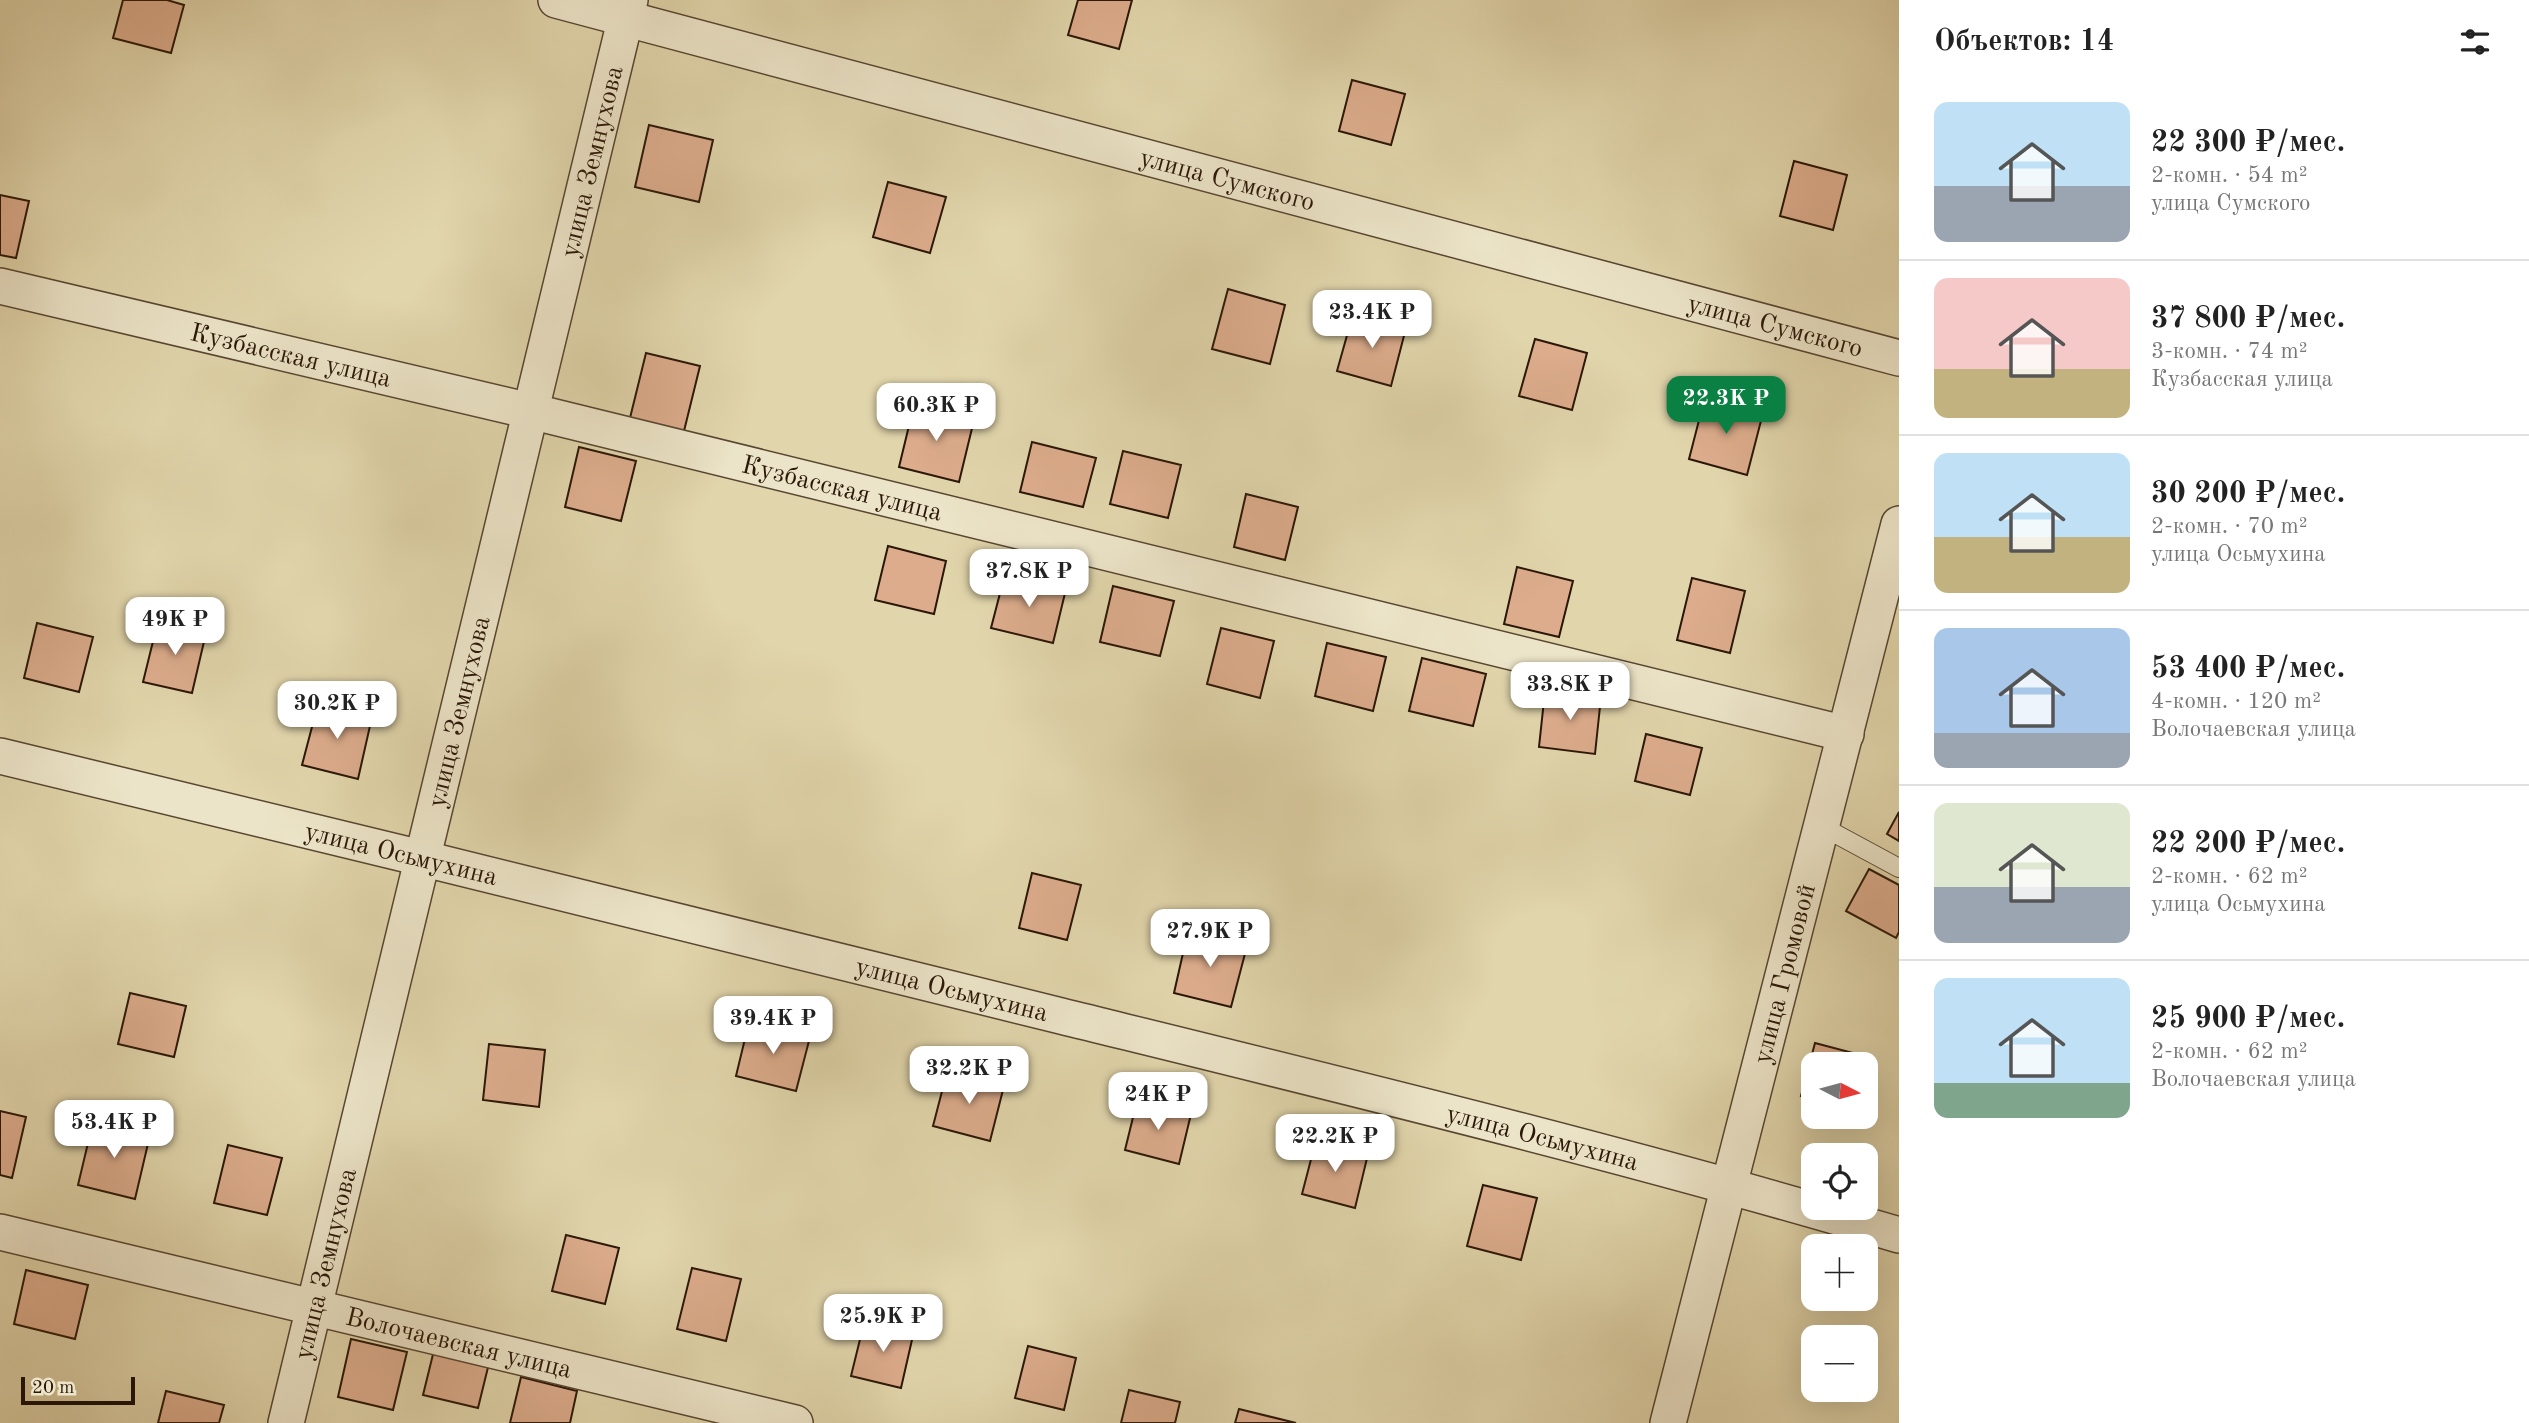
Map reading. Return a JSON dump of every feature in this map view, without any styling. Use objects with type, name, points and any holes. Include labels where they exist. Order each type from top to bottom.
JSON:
[{"type":"street","name":"улица Сумского","points":[[556,0],[628,9],[1899,358]]},
{"type":"street","name":"улица Земнухова","points":[[286,1423],[628,9]]},
{"type":"street","name":"Кузбасская улица","points":[[0,286],[530,411],[1846,734]]},
{"type":"street","name":"улица Громовой","points":[[1668,1423],[1899,524]]},
{"type":"street","name":"улица Осьмухина","points":[[0,756],[424,857],[1294,1073],[1729,1185],[1899,1235]]},
{"type":"street","name":"Волочаевская улица","points":[[0,1232],[795,1423]]},
{"type":"lane","points":[[1823,827],[1899,868]]},
{"type":"building","points":[[123,0],[167,0],[184,5],[171,53],[113,38]]},
{"type":"building","points":[[1078,0],[1132,0],[1119,49],[1068,35]]},
{"type":"building","points":[[1352,80],[1405,94],[1391,145],[1339,131]]},
{"type":"building","points":[[649,125],[713,140],[699,202],[635,187]]},
{"type":"building","points":[[1794,161],[1847,175],[1833,230],[1780,216]]},
{"type":"building","points":[[888,182],[946,197],[930,253],[873,237]]},
{"type":"building","points":[[0,195],[29,201],[16,258],[0,255]]},
{"type":"building","points":[[1228,289],[1285,305],[1270,364],[1212,349]]},
{"type":"building","points":[[1353,314],[1406,328],[1391,386],[1337,371]]},
{"type":"building","points":[[1535,339],[1587,353],[1572,410],[1519,396]]},
{"type":"building","points":[[646,353],[700,366],[684,431],[630,418]]},
{"type":"building","points":[[1705,397],[1763,413],[1747,475],[1689,459]]},
{"type":"building","points":[[914,405],[974,420],[959,482],[899,467]]},
{"type":"building","points":[[1032,442],[1096,458],[1083,507],[1020,492]]},
{"type":"building","points":[[579,447],[636,461],[621,521],[565,507]]},
{"type":"building","points":[[1123,451],[1181,465],[1168,518],[1110,504]]},
{"type":"building","points":[[1246,494],[1298,507],[1285,560],[1234,547]]},
{"type":"building","points":[[888,546],[946,561],[934,614],[875,600]]},
{"type":"building","points":[[1517,567],[1573,581],[1559,637],[1504,624]]},
{"type":"building","points":[[1005,574],[1066,589],[1053,643],[991,628]]},
{"type":"building","points":[[1692,578],[1745,591],[1730,653],[1677,640]]},
{"type":"building","points":[[1113,586],[1174,601],[1160,656],[1100,642]]},
{"type":"building","points":[[158,621],[206,633],[192,693],[143,682]]},
{"type":"building","points":[[37,623],[93,637],[79,692],[24,678]]},
{"type":"building","points":[[1221,628],[1274,641],[1260,698],[1207,684]]},
{"type":"building","points":[[1327,643],[1386,657],[1373,711],[1315,696]]},
{"type":"building","points":[[1422,658],[1486,674],[1473,726],[1409,711]]},
{"type":"building","points":[[1545,691],[1601,697],[1595,754],[1539,747]]},
{"type":"building","points":[[318,704],[372,717],[358,779],[302,765]]},
{"type":"building","points":[[1646,734],[1702,748],[1690,795],[1635,781]]},
{"type":"building","points":[[1899,812],[1899,841],[1887,834]]},
{"type":"building","points":[[1869,869],[1899,885],[1899,932],[1896,938],[1846,911]]},
{"type":"building","points":[[1032,873],[1081,885],[1067,940],[1019,928]]},
{"type":"building","points":[[1188,931],[1247,946],[1231,1007],[1174,993]]},
{"type":"building","points":[[130,993],[186,1006],[174,1057],[118,1044]]},
{"type":"building","points":[[749,1022],[810,1037],[796,1091],[736,1076]]},
{"type":"building","points":[[1815,1043],[1849,1052],[1813,1052]]},
{"type":"building","points":[[489,1044],[545,1050],[539,1107],[483,1100]]},
{"type":"building","points":[[947,1072],[1004,1086],[990,1141],[933,1126]]},
{"type":"building","points":[[1137,1101],[1191,1114],[1179,1164],[1125,1150]]},
{"type":"building","points":[[0,1111],[26,1117],[12,1178],[0,1175]]},
{"type":"building","points":[[93,1122],[150,1135],[135,1199],[78,1185]]},
{"type":"building","points":[[1316,1140],[1368,1154],[1355,1208],[1302,1194]]},
{"type":"building","points":[[228,1145],[282,1158],[267,1215],[214,1203]]},
{"type":"building","points":[[1483,1185],[1537,1198],[1521,1260],[1467,1246]]},
{"type":"building","points":[[566,1235],[619,1248],[605,1304],[552,1291]]},
{"type":"building","points":[[692,1268],[741,1279],[726,1341],[677,1329]]},
{"type":"building","points":[[26,1270],[88,1285],[75,1339],[14,1324]]},
{"type":"building","points":[[865,1319],[914,1331],[901,1388],[851,1376]]},
{"type":"building","points":[[437,1338],[492,1351],[478,1408],[423,1395]]},
{"type":"building","points":[[351,1339],[407,1352],[393,1410],[338,1397]]},
{"type":"building","points":[[1028,1346],[1076,1358],[1064,1410],[1015,1398]]},
{"type":"building","points":[[521,1377],[577,1391],[570,1423],[510,1423]]},
{"type":"building","points":[[1129,1390],[1180,1402],[1175,1423],[1121,1423]]},
{"type":"building","points":[[166,1391],[224,1405],[219,1423],[158,1423]]},
{"type":"building","points":[[1239,1409],[1296,1423],[1235,1423]]}]
